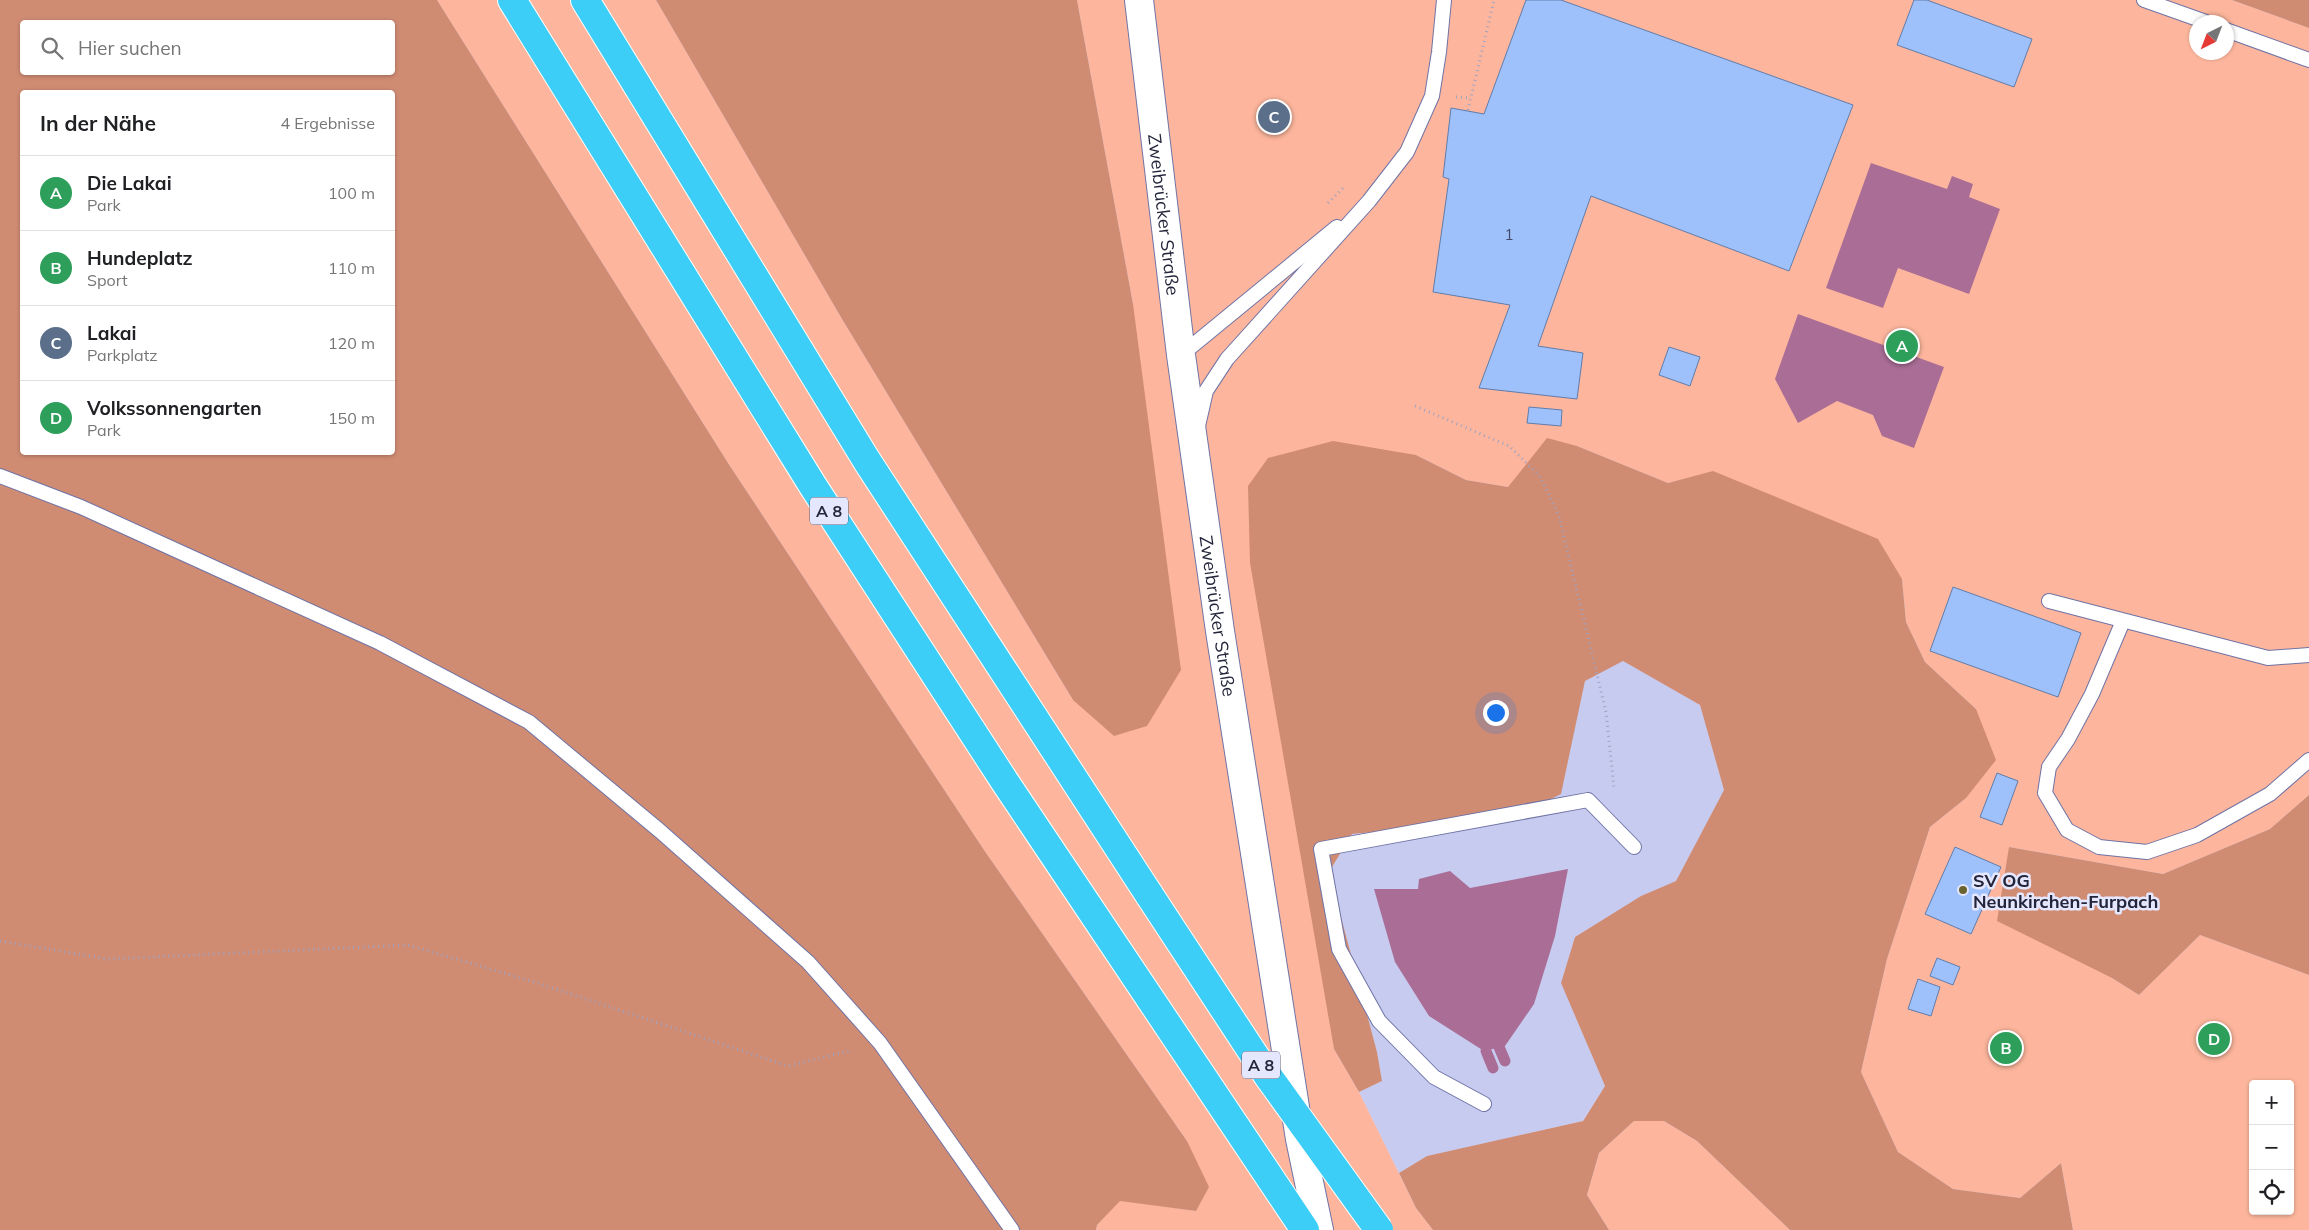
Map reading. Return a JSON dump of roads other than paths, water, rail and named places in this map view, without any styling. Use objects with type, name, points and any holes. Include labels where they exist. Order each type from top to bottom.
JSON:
[{"type":"highway","name":"A 8","points":[[512,0],[813,486],[1005,782],[1305,1230]]},
{"type":"highway","name":"A 8","points":[[585,0],[868,461],[1268,1076],[1379,1230]]},
{"type":"main road","name":"Zweibrücker Straße","points":[[1139,0],[1182,355],[1222,640],[1300,1139],[1318,1230]]},
{"type":"lane","points":[[1195,438],[1206,391],[1227,359],[1369,201],[1406,152],[1432,96],[1444,0]]},
{"type":"lane","points":[[2144,0],[2189,16]]},
{"type":"lane","points":[[2234,33],[2309,60]]},
{"type":"lane","points":[[1182,355],[1369,201]]},
{"type":"lane","points":[[0,476],[81,507],[380,643],[529,722],[660,831],[808,962],[880,1043],[1012,1230]]},
{"type":"lane","points":[[2048,601],[2268,658],[2309,655]]},
{"type":"lane","points":[[2122,621],[2092,694],[2068,739],[2049,767],[2045,793],[2067,830],[2099,848],[2147,852],[2197,835],[2254,804],[2270,794],[2309,760]]},
{"type":"lane","points":[[1484,1104],[1434,1077],[1379,1021],[1339,949],[1321,848],[1588,800],[1634,847]]},
{"type":"waterway","points":[[1499,1047],[1505,1061]]},
{"type":"waterway","points":[[1486,1051],[1493,1068]]},
{"type":"place","name":"Lakai","points":[[1274,117]]},
{"type":"place","name":"Die Lakai","points":[[1902,346]]},
{"type":"place","name":"SV OG Neunkirchen-Furpach","points":[[1963,890]]},
{"type":"place","name":"Volkssonnengarten","points":[[2214,1039]]},
{"type":"place","name":"Hundeplatz","points":[[2006,1048]]}]
